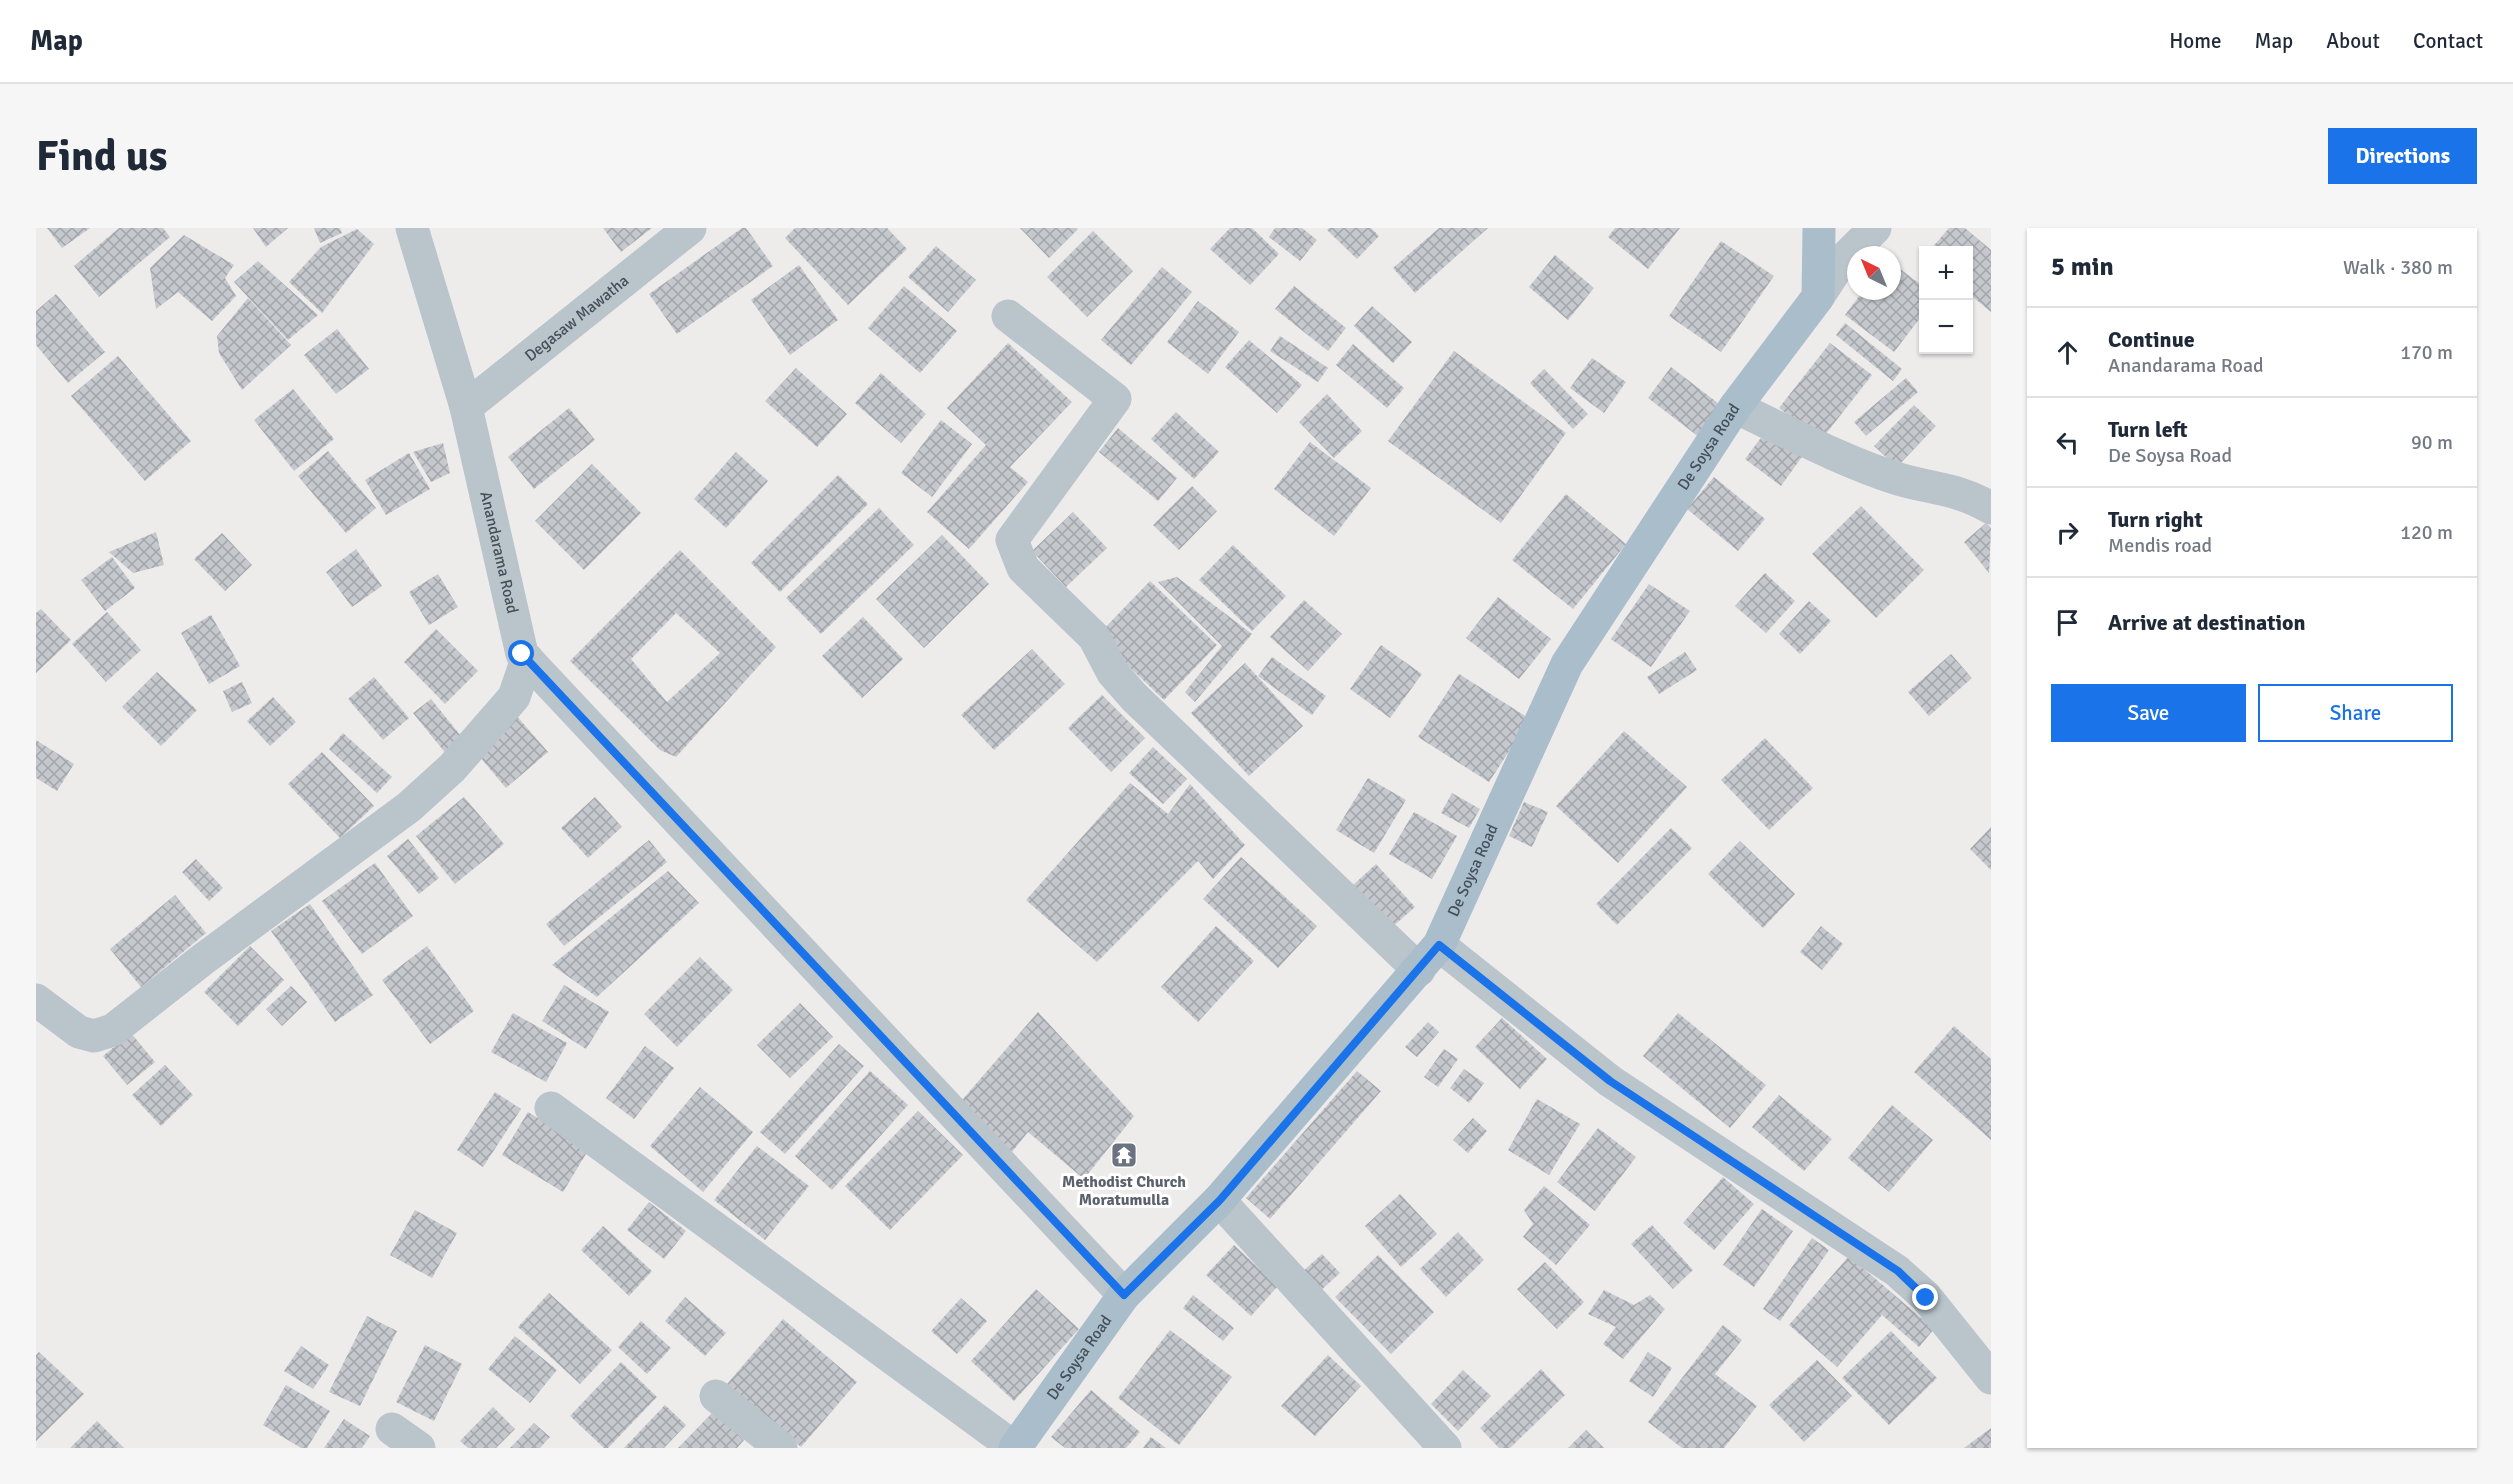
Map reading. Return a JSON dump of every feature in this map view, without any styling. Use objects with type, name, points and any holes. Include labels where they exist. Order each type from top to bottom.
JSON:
[{"type":"main road","points":[[1818,297],[1819,228]]},
{"type":"main road","name":"De Soysa Road","points":[[1015,1448],[1124,1295],[1220,1200],[1429,957],[1567,664],[1735,407],[1818,297]]},
{"type":"street","name":"Anandarama Road","points":[[411,228],[466,407],[522,654],[1124,1295]]},
{"type":"street","name":"Degasaw Mawatha","points":[[466,407],[690,228]]},
{"type":"street","points":[[1818,297],[1840,263],[1875,228]]},
{"type":"street","points":[[1008,316],[1114,399],[1012,540],[1023,568],[1094,638],[1113,673],[1134,697],[1429,957],[1610,1081],[1898,1271],[1926,1298],[1991,1378]]},
{"type":"street","points":[[1735,407],[1875,470],[1896,478],[1970,495],[1991,508]]},
{"type":"street","points":[[36,1000],[79,1032],[94,1036],[113,1030],[202,960],[409,807],[452,768],[514,697],[527,659]]},
{"type":"street","points":[[551,1108],[1015,1448]]},
{"type":"street","points":[[1220,1200],[1445,1448]]},
{"type":"street","points":[[716,1396],[782,1448]]},
{"type":"street","points":[[392,1429],[419,1448]]},
{"type":"building","points":[[47,228],[90,228],[62,248]]},
{"type":"building","points":[[119,228],[163,228],[170,237],[99,297],[74,266]]},
{"type":"building","points":[[253,228],[288,228],[266,247]]},
{"type":"building","points":[[314,228],[340,228],[342,233],[320,243]]},
{"type":"building","points":[[603,228],[652,228],[621,252]]},
{"type":"building","points":[[742,228],[746,228],[773,266],[677,334],[649,294]]},
{"type":"building","points":[[795,228],[887,228],[907,249],[848,305],[785,238]]},
{"type":"building","points":[[1020,228],[1076,228],[1078,229],[1049,258]]},
{"type":"building","points":[[1230,228],[1252,228],[1279,254],[1250,285],[1210,249]]},
{"type":"building","points":[[1275,228],[1302,228],[1317,240],[1300,261],[1269,237]]},
{"type":"building","points":[[1329,228],[1371,228],[1379,236],[1357,259],[1327,230]]},
{"type":"building","points":[[1439,228],[1488,228],[1415,293],[1393,268]]},
{"type":"building","points":[[1615,228],[1680,228],[1648,269],[1608,237]]},
{"type":"building","points":[[1949,228],[1965,228],[1991,250],[1991,312],[1973,297],[1973,246],[1933,246]]},
{"type":"building","points":[[357,229],[374,244],[322,313],[289,282],[321,247]]},
{"type":"building","points":[[1093,231],[1133,271],[1087,317],[1047,277]]},
{"type":"building","points":[[184,235],[234,265],[225,278],[236,296],[212,321],[178,292],[156,309],[150,268]]},
{"type":"building","points":[[1721,241],[1774,276],[1721,352],[1669,316]]},
{"type":"building","points":[[936,246],[976,280],[948,312],[908,277]]},
{"type":"building","points":[[1555,255],[1594,288],[1568,320],[1529,287]]},
{"type":"building","points":[[258,261],[318,315],[288,340],[234,282]]},
{"type":"building","points":[[799,265],[838,320],[790,355],[751,300]]},
{"type":"building","points":[[1162,267],[1192,292],[1131,365],[1101,340]]},
{"type":"building","points":[[1901,270],[1919,283],[1919,320],[1894,352],[1845,315],[1856,300],[1901,300]]},
{"type":"building","points":[[904,286],[957,331],[920,373],[868,328]]},
{"type":"building","points":[[1294,286],[1346,328],[1328,351],[1275,309]]},
{"type":"building","points":[[56,294],[105,352],[68,383],[36,345],[36,311]]},
{"type":"building","points":[[248,298],[291,345],[242,390],[219,353],[217,336]]},
{"type":"building","points":[[1198,301],[1239,332],[1208,374],[1167,342]]},
{"type":"building","points":[[1372,306],[1412,342],[1393,363],[1354,326]]},
{"type":"building","points":[[1845,323],[1902,369],[1893,381],[1836,335]]},
{"type":"building","points":[[337,329],[369,369],[336,394],[304,355]]},
{"type":"building","points":[[1280,336],[1328,368],[1318,382],[1270,351]]},
{"type":"building","points":[[1249,340],[1302,385],[1277,413],[1225,367]]},
{"type":"building","points":[[1008,343],[1072,402],[1010,467],[1028,482],[969,549],[927,512],[986,445],[947,408]]},
{"type":"building","points":[[1830,343],[1872,375],[1821,440],[1779,408]]},
{"type":"building","points":[[1353,344],[1404,388],[1387,408],[1336,365]]},
{"type":"building","points":[[1454,351],[1566,433],[1501,523],[1388,441]]},
{"type":"building","points":[[118,356],[191,441],[145,481],[71,396]]},
{"type":"building","points":[[1592,358],[1626,382],[1604,413],[1570,388]]},
{"type":"building","points":[[1671,367],[1723,407],[1699,437],[1648,398]]},
{"type":"building","points":[[796,368],[847,414],[817,447],[765,401]]},
{"type":"building","points":[[1544,369],[1588,414],[1573,429],[1530,383]]},
{"type":"building","points":[[881,373],[926,414],[901,443],[855,403]]},
{"type":"building","points":[[1906,378],[1918,392],[1866,436],[1854,422]]},
{"type":"building","points":[[293,389],[334,439],[294,471],[254,420]]},
{"type":"building","points":[[1327,394],[1362,431],[1334,458],[1299,422]]},
{"type":"building","points":[[1914,405],[1936,426],[1897,467],[1874,446]]},
{"type":"building","points":[[569,408],[595,440],[534,489],[508,457]]},
{"type":"building","points":[[1176,412],[1219,452],[1194,479],[1151,439]]},
{"type":"building","points":[[941,420],[972,444],[932,497],[901,473]]},
{"type":"building","points":[[1769,427],[1804,454],[1781,486],[1745,459]]},
{"type":"building","points":[[1118,428],[1177,478],[1158,501],[1099,452]]},
{"type":"building","points":[[1310,442],[1371,488],[1334,536],[1274,489]]},
{"type":"building","points":[[443,443],[450,473],[431,482],[413,452]]},
{"type":"building","points":[[328,451],[376,508],[346,533],[298,476]]},
{"type":"building","points":[[736,452],[768,481],[726,528],[694,499]]},
{"type":"building","points":[[409,453],[430,489],[386,515],[365,480]]},
{"type":"building","points":[[592,464],[641,513],[584,570],[535,521]]},
{"type":"building","points":[[838,475],[868,504],[780,592],[751,563]]},
{"type":"building","points":[[1714,477],[1765,519],[1738,551],[1687,509]]},
{"type":"building","points":[[1192,486],[1217,511],[1179,550],[1153,525]]},
{"type":"building","points":[[1566,494],[1626,544],[1573,609],[1512,560]]},
{"type":"building","points":[[1861,506],[1924,570],[1876,618],[1812,554]]},
{"type":"building","points":[[879,508],[914,545],[821,634],[786,598]]},
{"type":"building","points":[[1073,512],[1107,548],[1066,587],[1032,551]]},
{"type":"building","points":[[1986,523],[1991,528],[1989,573],[1964,542]]},
{"type":"building","points":[[156,532],[164,565],[133,573],[109,552]]},
{"type":"building","points":[[222,533],[252,565],[225,591],[194,559]]},
{"type":"building","points":[[942,535],[989,584],[924,648],[876,599]]},
{"type":"building","points":[[1233,545],[1286,596],[1252,631],[1199,580]]},
{"type":"building","points":[[356,549],[382,586],[352,607],[326,572]]},
{"type":"building","points":[[680,550],[776,647],[676,757],[660,750],[570,661]],"holes":[[[676,613],[720,653],[667,702],[631,659]]]},
{"type":"building","points":[[112,557],[135,588],[105,611],[81,580]]},
{"type":"building","points":[[1765,573],[1795,601],[1766,633],[1735,606]]},
{"type":"building","points":[[438,574],[458,607],[429,625],[409,592]]},
{"type":"building","points":[[1177,577],[1252,634],[1195,702],[1185,692],[1222,646],[1158,582]]},
{"type":"building","points":[[1150,581],[1217,645],[1164,700],[1097,636]]},
{"type":"building","points":[[1649,584],[1690,611],[1651,667],[1611,639]]},
{"type":"building","points":[[1498,597],[1551,639],[1519,679],[1466,638]]},
{"type":"building","points":[[1304,600],[1342,634],[1308,671],[1270,637]]},
{"type":"building","points":[[1809,601],[1831,621],[1800,654],[1779,634]]},
{"type":"building","points":[[41,609],[71,640],[36,673],[36,613]]},
{"type":"building","points":[[107,612],[141,650],[106,682],[72,644]]},
{"type":"building","points":[[211,615],[240,666],[209,684],[181,633]]},
{"type":"building","points":[[863,617],[903,659],[862,698],[822,656]]},
{"type":"building","points":[[436,629],[478,671],[445,704],[404,662]]},
{"type":"building","points":[[1381,645],[1422,674],[1390,718],[1350,689]]},
{"type":"building","points":[[1032,649],[1065,684],[994,750],[961,715]]},
{"type":"building","points":[[1685,652],[1697,670],[1659,694],[1647,677]]},
{"type":"building","points":[[1951,654],[1972,678],[1929,716],[1908,692]]},
{"type":"building","points":[[1272,657],[1326,696],[1312,715],[1258,676]]},
{"type":"building","points":[[1245,663],[1303,726],[1249,776],[1191,713]]},
{"type":"building","points":[[157,672],[197,710],[161,746],[122,707]]},
{"type":"building","points":[[1459,674],[1530,719],[1489,782],[1418,737]]},
{"type":"building","points":[[374,677],[409,718],[383,740],[348,699]]},
{"type":"building","points":[[242,682],[252,703],[232,712],[223,691]]},
{"type":"building","points":[[1102,695],[1145,738],[1111,772],[1068,728]]},
{"type":"building","points":[[273,697],[296,722],[270,746],[247,721]]},
{"type":"building","points":[[431,699],[465,741],[447,755],[413,713]]},
{"type":"building","points":[[515,714],[548,752],[506,788],[474,750]]},
{"type":"building","points":[[1624,731],[1687,787],[1618,863],[1556,806]]},
{"type":"building","points":[[343,733],[392,777],[377,793],[329,749]]},
{"type":"building","points":[[1765,738],[1813,788],[1769,830],[1721,780]]},
{"type":"building","points":[[36,740],[74,764],[57,791],[36,778]]},
{"type":"building","points":[[1153,747],[1187,779],[1163,804],[1129,773]]},
{"type":"building","points":[[322,752],[374,806],[340,838],[288,784]]},
{"type":"building","points":[[1368,778],[1406,800],[1374,853],[1336,830]]},
{"type":"building","points":[[1130,783],[1168,814],[1190,784],[1245,845],[1213,879],[1198,861],[1097,962],[1026,900]]},
{"type":"building","points":[[1452,793],[1480,809],[1469,828],[1441,813]]},
{"type":"building","points":[[464,797],[504,844],[455,884],[416,836]]},
{"type":"building","points":[[595,797],[622,827],[588,858],[561,828]]},
{"type":"building","points":[[1524,802],[1548,812],[1532,847],[1509,836]]},
{"type":"building","points":[[1414,812],[1457,836],[1432,879],[1389,854]]},
{"type":"building","points":[[1991,827],[1991,870],[1970,849]]},
{"type":"building","points":[[1671,828],[1692,848],[1617,925],[1596,904]]},
{"type":"building","points":[[408,839],[439,878],[419,894],[387,856]]},
{"type":"building","points":[[649,840],[667,862],[564,946],[546,924]]},
{"type":"building","points":[[1740,841],[1795,894],[1763,928],[1708,874]]},
{"type":"building","points":[[1241,857],[1317,926],[1278,968],[1203,899]]},
{"type":"building","points":[[196,859],[223,888],[209,901],[182,872]]},
{"type":"building","points":[[375,863],[413,916],[362,954],[322,901]]},
{"type":"building","points":[[1376,864],[1415,907],[1390,929],[1351,887]]},
{"type":"building","points":[[668,871],[699,903],[597,997],[552,965]]},
{"type":"building","points":[[175,895],[206,933],[141,987],[110,949]]},
{"type":"building","points":[[310,904],[373,995],[335,1022],[271,931]]},
{"type":"building","points":[[1216,926],[1254,961],[1198,1022],[1161,987]]},
{"type":"building","points":[[1821,926],[1843,944],[1822,970],[1800,952]]},
{"type":"building","points":[[250,946],[284,980],[238,1026],[204,992]]},
{"type":"building","points":[[427,946],[474,1011],[430,1044],[382,980]]},
{"type":"building","points":[[700,957],[733,990],[677,1047],[644,1014]]},
{"type":"building","points":[[564,985],[609,1012],[586,1049],[542,1021]]},
{"type":"building","points":[[291,986],[307,1002],[282,1026],[266,1009]]},
{"type":"building","points":[[800,1003],[833,1037],[790,1078],[757,1045]]},
{"type":"building","points":[[1038,1012],[1134,1116],[1084,1179],[1028,1132],[1008,1157],[962,1100]]},
{"type":"building","points":[[513,1013],[567,1043],[546,1082],[491,1052]]},
{"type":"building","points":[[1678,1013],[1766,1085],[1730,1128],[1643,1056]]},
{"type":"building","points":[[1502,1018],[1547,1059],[1520,1089],[1475,1047]]},
{"type":"building","points":[[1428,1022],[1439,1032],[1417,1057],[1405,1047]]},
{"type":"building","points":[[1954,1026],[1991,1059],[1991,1140],[1914,1072]]},
{"type":"building","points":[[131,1033],[155,1062],[127,1085],[103,1056]]},
{"type":"building","points":[[839,1044],[864,1066],[785,1154],[760,1132]]},
{"type":"building","points":[[645,1046],[674,1068],[634,1119],[606,1098]]},
{"type":"building","points":[[1444,1049],[1458,1059],[1438,1087],[1424,1077]]},
{"type":"building","points":[[165,1065],[193,1095],[161,1126],[132,1095]]},
{"type":"building","points":[[1464,1069],[1484,1083],[1469,1103],[1450,1088]]},
{"type":"building","points":[[870,1071],[908,1105],[832,1190],[795,1156]]},
{"type":"building","points":[[1357,1071],[1381,1091],[1270,1219],[1246,1198]]},
{"type":"building","points":[[700,1087],[753,1132],[703,1192],[650,1146]]},
{"type":"building","points":[[495,1092],[521,1109],[483,1167],[457,1150]]},
{"type":"building","points":[[1779,1095],[1832,1139],[1804,1171],[1752,1127]]},
{"type":"building","points":[[1537,1099],[1580,1124],[1549,1175],[1508,1150]]},
{"type":"building","points":[[1892,1105],[1933,1140],[1889,1192],[1848,1158]]},
{"type":"building","points":[[918,1111],[963,1155],[890,1230],[845,1186]]},
{"type":"building","points":[[528,1112],[589,1149],[563,1192],[502,1155]]},
{"type":"building","points":[[1473,1118],[1487,1131],[1468,1153],[1453,1140]]},
{"type":"building","points":[[1598,1128],[1636,1157],[1595,1211],[1557,1182]]},
{"type":"building","points":[[757,1146],[809,1186],[765,1240],[714,1200]]},
{"type":"building","points":[[1723,1177],[1754,1204],[1714,1250],[1683,1223]]},
{"type":"building","points":[[1544,1186],[1590,1225],[1556,1265],[1523,1237],[1533,1224],[1524,1210]]},
{"type":"building","points":[[1400,1194],[1437,1234],[1401,1267],[1365,1226]]},
{"type":"building","points":[[649,1202],[686,1231],[664,1259],[627,1230]]},
{"type":"building","points":[[1762,1209],[1793,1231],[1754,1287],[1723,1265]]},
{"type":"building","points":[[415,1210],[457,1233],[432,1278],[390,1255]]},
{"type":"building","points":[[1652,1225],[1693,1270],[1673,1289],[1631,1244]]},
{"type":"building","points":[[603,1226],[652,1271],[629,1296],[581,1250]]},
{"type":"building","points":[[1458,1232],[1484,1260],[1446,1297],[1420,1269]]},
{"type":"building","points":[[1812,1238],[1829,1250],[1780,1321],[1763,1309]]},
{"type":"building","points":[[1234,1245],[1278,1286],[1251,1316],[1206,1275]]},
{"type":"building","points":[[1322,1254],[1340,1273],[1318,1293],[1300,1274]]},
{"type":"building","points":[[1378,1255],[1434,1312],[1391,1354],[1335,1297]]},
{"type":"building","points":[[1849,1256],[1934,1329],[1919,1347],[1882,1315],[1837,1367],[1789,1325]]},
{"type":"building","points":[[1545,1262],[1584,1302],[1557,1329],[1517,1289]]},
{"type":"building","points":[[1036,1289],[1079,1329],[1014,1401],[971,1361]]},
{"type":"building","points":[[1604,1290],[1634,1305],[1650,1295],[1665,1309],[1623,1359],[1603,1344],[1616,1327],[1588,1314]]},
{"type":"building","points":[[549,1293],[612,1350],[580,1384],[518,1327]]},
{"type":"building","points":[[1193,1295],[1234,1328],[1223,1341],[1183,1308]]},
{"type":"building","points":[[685,1297],[726,1333],[705,1356],[665,1321]]},
{"type":"building","points":[[961,1298],[987,1321],[957,1354],[931,1331]]},
{"type":"building","points":[[367,1316],[397,1331],[360,1406],[329,1392]]},
{"type":"building","points":[[783,1319],[857,1382],[801,1447],[727,1384]]},
{"type":"building","points":[[641,1321],[671,1348],[647,1374],[618,1347]]},
{"type":"building","points":[[1723,1325],[1742,1340],[1715,1374],[1757,1406],[1724,1448],[1682,1448],[1648,1422]]},
{"type":"building","points":[[1170,1330],[1232,1377],[1179,1445],[1118,1398]]},
{"type":"building","points":[[1891,1331],[1937,1378],[1889,1425],[1842,1378]]},
{"type":"building","points":[[515,1336],[557,1370],[530,1403],[488,1369]]},
{"type":"building","points":[[425,1345],[462,1364],[434,1421],[396,1402]]},
{"type":"building","points":[[301,1346],[329,1365],[313,1389],[284,1371]]},
{"type":"building","points":[[39,1352],[84,1394],[36,1441],[36,1355]]},
{"type":"building","points":[[1648,1352],[1672,1368],[1653,1397],[1629,1381]]},
{"type":"building","points":[[1328,1355],[1361,1386],[1315,1436],[1281,1406]]},
{"type":"building","points":[[1817,1360],[1852,1396],[1804,1442],[1769,1405]]},
{"type":"building","points":[[621,1362],[657,1397],[608,1448],[604,1448],[570,1416]]},
{"type":"building","points":[[1541,1369],[1565,1395],[1510,1448],[1499,1448],[1480,1428]]},
{"type":"building","points":[[1463,1370],[1491,1396],[1458,1431],[1431,1404]]},
{"type":"building","points":[[286,1385],[330,1411],[307,1448],[301,1448],[263,1425]]},
{"type":"building","points":[[1091,1390],[1140,1432],[1126,1448],[1065,1448],[1051,1437]]},
{"type":"building","points":[[665,1405],[686,1425],[664,1448],[624,1448]]},
{"type":"building","points":[[493,1407],[515,1429],[496,1448],[468,1448],[460,1441]]},
{"type":"building","points":[[714,1411],[744,1440],[737,1448],[678,1448]]},
{"type":"building","points":[[344,1419],[370,1436],[362,1448],[324,1448]]},
{"type":"building","points":[[97,1421],[124,1448],[70,1448]]},
{"type":"building","points":[[534,1423],[550,1437],[540,1448],[510,1448]]},
{"type":"building","points":[[1991,1428],[1991,1448],[1964,1448]]},
{"type":"building","points":[[1586,1430],[1604,1448],[1568,1448]]},
{"type":"building","points":[[1151,1437],[1166,1448],[1143,1448]]},
{"type":"place","name":"Methodist Church Moratumulla","points":[[1124,1155]]},
{"type":"route","points":[[522,654],[1124,1295],[1220,1200],[1439,945],[1610,1081],[1898,1271],[1926,1298]]}]
